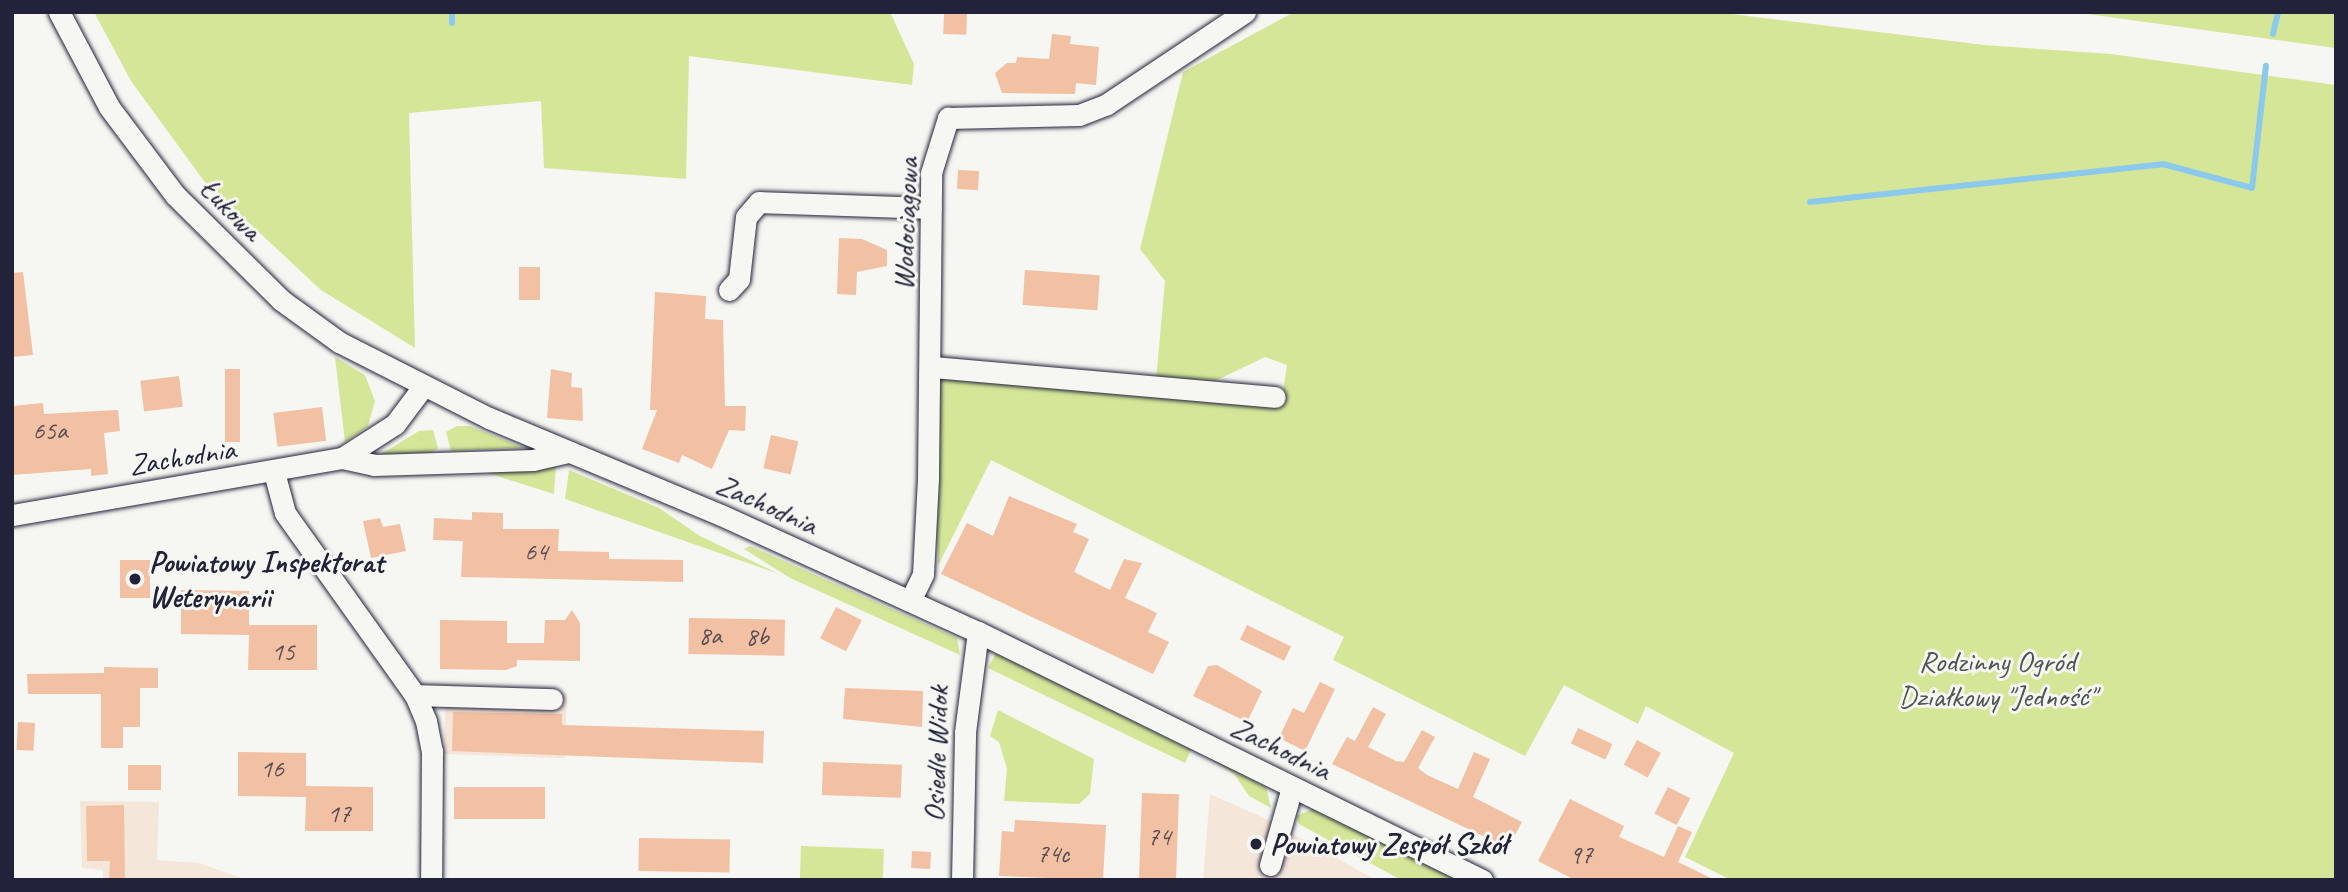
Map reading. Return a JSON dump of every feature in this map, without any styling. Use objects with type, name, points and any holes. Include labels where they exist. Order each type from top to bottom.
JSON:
[{"type":"street","name":"Łukowa","points":[[59,12],[130,139],[200,223],[281,300],[338,342],[422,388]]},
{"type":"street","name":"Wodociągowa","points":[[910,601],[923,574],[932,367],[931,173],[948,118],[1079,115],[1107,104],[1245,12]]},
{"type":"street","points":[[729,290],[739,279],[746,217],[759,202],[931,208]]},
{"type":"street","points":[[932,367],[1275,397]]},
{"type":"street","name":"Zachodnia","points":[[12,515],[274,472],[342,458],[395,424],[422,388],[978,632],[1482,880]]},
{"type":"street","points":[[342,458],[374,465],[533,460],[569,452]]},
{"type":"street","points":[[274,472],[285,513],[415,695],[432,751],[431,880]]},
{"type":"street","name":"Osiedle Widok","points":[[962,880],[967,714],[978,632]]},
{"type":"street","points":[[415,695],[552,699]]},
{"type":"street","points":[[1269,865],[1292,787]]},
{"type":"shaded area","points":[[446,689],[567,693],[565,758],[444,754]]},
{"type":"shaded area","name":"Powiatowy Zespół Szkół","points":[[1210,794],[1266,819],[1376,880],[1203,880]]},
{"type":"shaded area","points":[[80,801],[159,802],[157,860],[199,863],[247,880],[103,880],[103,870],[82,868]]},
{"type":"green space","points":[[94,12],[890,12],[914,64],[912,85],[689,56],[686,179],[544,168],[541,101],[409,113],[415,348],[321,290],[204,181],[131,81]]},
{"type":"green space","name":"Rodzinny Ogród Działkowy \"Jedność\"","points":[[1294,12],[1716,12],[1984,45],[2111,54],[2336,85],[2336,880],[1731,880],[1685,857],[1734,753],[1646,706],[1638,724],[1564,685],[1525,756],[1333,660],[1344,637],[991,460],[938,566],[933,393],[943,376],[1283,392],[1287,365],[1265,357],[1215,381],[1156,380],[1165,281],[1140,249],[1183,72]]},
{"type":"green space","points":[[2072,12],[2336,12],[2336,48]]},
{"type":"green space","points":[[335,357],[365,375],[375,401],[368,426],[345,442]]},
{"type":"green space","points":[[457,426],[470,426],[524,448],[451,451],[446,432]]},
{"type":"green space","points":[[433,430],[438,448],[429,455],[375,458],[419,431]]},
{"type":"green space","points":[[459,464],[556,464],[554,494]]},
{"type":"green space","points":[[569,470],[659,508],[700,536],[779,574],[565,499]]},
{"type":"green space","points":[[750,546],[957,638],[960,655],[790,578],[744,549]]},
{"type":"green space","points":[[996,653],[1191,750],[1185,763],[988,668]]},
{"type":"green space","points":[[998,710],[1094,759],[1090,794],[1079,804],[1004,801],[1007,769],[999,742],[990,736]]},
{"type":"green space","points":[[1208,757],[1266,787],[1271,808],[1249,796],[1234,774]]},
{"type":"green space","points":[[1313,809],[1459,880],[1401,880],[1299,824],[1296,816]]},
{"type":"green space","points":[[801,846],[884,849],[883,880],[800,880]]},
{"type":"building","points":[[944,13],[967,14],[966,35],[943,34]]},
{"type":"building","points":[[1052,34],[1071,36],[1070,44],[1099,47],[1096,85],[1076,83],[1075,94],[1002,93],[995,73],[1007,63],[1016,63],[1017,57],[1049,59]]},
{"type":"building","points":[[958,170],[979,171],[978,190],[957,189]]},
{"type":"building","points":[[839,238],[862,239],[887,250],[887,266],[857,272],[856,295],[837,294]]},
{"type":"building","points":[[519,267],[540,267],[540,300],[519,300]]},
{"type":"building","points":[[1025,270],[1100,275],[1097,310],[1023,305]]},
{"type":"building","points":[[23,272],[33,355],[12,357],[12,273]]},
{"type":"building","points":[[655,292],[706,296],[705,319],[723,320],[725,406],[746,406],[745,431],[729,430],[712,469],[682,455],[679,463],[642,449],[657,410],[650,410]]},
{"type":"building","points":[[225,369],[240,369],[240,442],[225,442]]},
{"type":"building","points":[[551,369],[572,373],[571,387],[582,388],[583,421],[547,418]]},
{"type":"building","points":[[179,376],[183,407],[144,412],[140,381]]},
{"type":"building","points":[[43,403],[44,414],[118,410],[120,431],[104,433],[108,474],[91,476],[91,469],[12,475],[12,406]]},
{"type":"building","points":[[322,407],[326,441],[278,447],[273,413]]},
{"type":"building","points":[[771,435],[798,441],[791,474],[763,468]]},
{"type":"building","points":[[1009,496],[1077,524],[1073,532],[1089,539],[1074,572],[1110,590],[1124,559],[1142,563],[1125,598],[1157,613],[1148,632],[1169,642],[1153,674],[941,574],[967,523],[993,536]]},
{"type":"building","points":[[472,512],[503,513],[503,529],[559,529],[558,551],[609,552],[609,559],[683,560],[683,582],[461,577],[463,541],[433,540],[434,518],[472,520]]},
{"type":"building","points":[[380,518],[383,527],[400,524],[406,551],[371,558],[363,521]]},
{"type":"building","name":"Powiatowy Inspektorat Weterynarii","points":[[120,560],[150,560],[150,598],[120,598]]},
{"type":"building","points":[[181,590],[249,591],[249,625],[317,625],[317,670],[248,670],[249,635],[181,634]]},
{"type":"building","points":[[836,607],[862,620],[846,651],[820,638]]},
{"type":"building","points":[[572,610],[580,623],[580,661],[517,660],[517,666],[506,670],[440,669],[440,620],[507,621],[507,643],[544,643],[545,620],[565,620]]},
{"type":"building","points":[[689,618],[785,620],[784,656],[688,654]]},
{"type":"building","points":[[1247,625],[1291,646],[1284,661],[1240,639]]},
{"type":"building","points":[[1217,665],[1262,691],[1247,722],[1193,696],[1208,666]]},
{"type":"building","points":[[104,667],[158,668],[158,688],[140,688],[140,727],[123,727],[123,748],[101,748],[101,694],[28,694],[27,674],[104,673]]},
{"type":"building","points":[[1320,682],[1335,689],[1305,751],[1279,738],[1293,708],[1304,713]]},
{"type":"building","points":[[845,688],[923,691],[922,727],[843,719]]},
{"type":"building","points":[[1373,707],[1386,714],[1368,747],[1396,761],[1404,762],[1422,730],[1435,737],[1418,768],[1458,789],[1474,752],[1490,759],[1473,797],[1522,822],[1508,848],[1332,764],[1347,737],[1355,741]]},
{"type":"building","points":[[453,712],[562,714],[562,725],[764,731],[763,763],[452,751]]},
{"type":"building","points":[[18,722],[35,723],[34,751],[17,750]]},
{"type":"building","points":[[1578,728],[1612,744],[1605,759],[1571,743]]},
{"type":"building","points":[[1637,740],[1661,753],[1648,777],[1624,765]]},
{"type":"building","points":[[238,752],[306,753],[306,786],[373,787],[373,831],[305,831],[306,797],[238,796]]},
{"type":"building","points":[[823,762],[902,765],[901,798],[822,795]]},
{"type":"building","points":[[128,765],[161,765],[161,790],[128,790]]},
{"type":"building","points":[[454,787],[545,787],[545,819],[454,819]]},
{"type":"building","points":[[1668,787],[1690,798],[1677,825],[1654,814]]},
{"type":"building","points":[[1142,793],[1179,794],[1176,880],[1139,880]]},
{"type":"building","points":[[1570,799],[1624,826],[1619,837],[1664,857],[1678,826],[1692,832],[1678,862],[1715,880],[1575,880],[1538,861]]},
{"type":"building","points":[[124,805],[125,880],[109,880],[110,861],[87,861],[86,806]]},
{"type":"building","points":[[1015,820],[1106,825],[1103,880],[999,876],[1002,831],[1014,832]]},
{"type":"building","points":[[639,838],[730,840],[729,873],[638,871]]},
{"type":"building","points":[[912,851],[931,852],[930,869],[911,868]]},
{"type":"waterway","points":[[452,12],[452,23]]},
{"type":"waterway","points":[[2273,34],[2278,12]]},
{"type":"waterway","points":[[1810,202],[2163,164],[2252,188],[2266,66]]},
{"type":"place","name":"Powiatowy Inspektorat Weterynarii","points":[[135,579]]},
{"type":"place","name":"Powiatowy Zespół Szkół","points":[[1256,844]]}]
